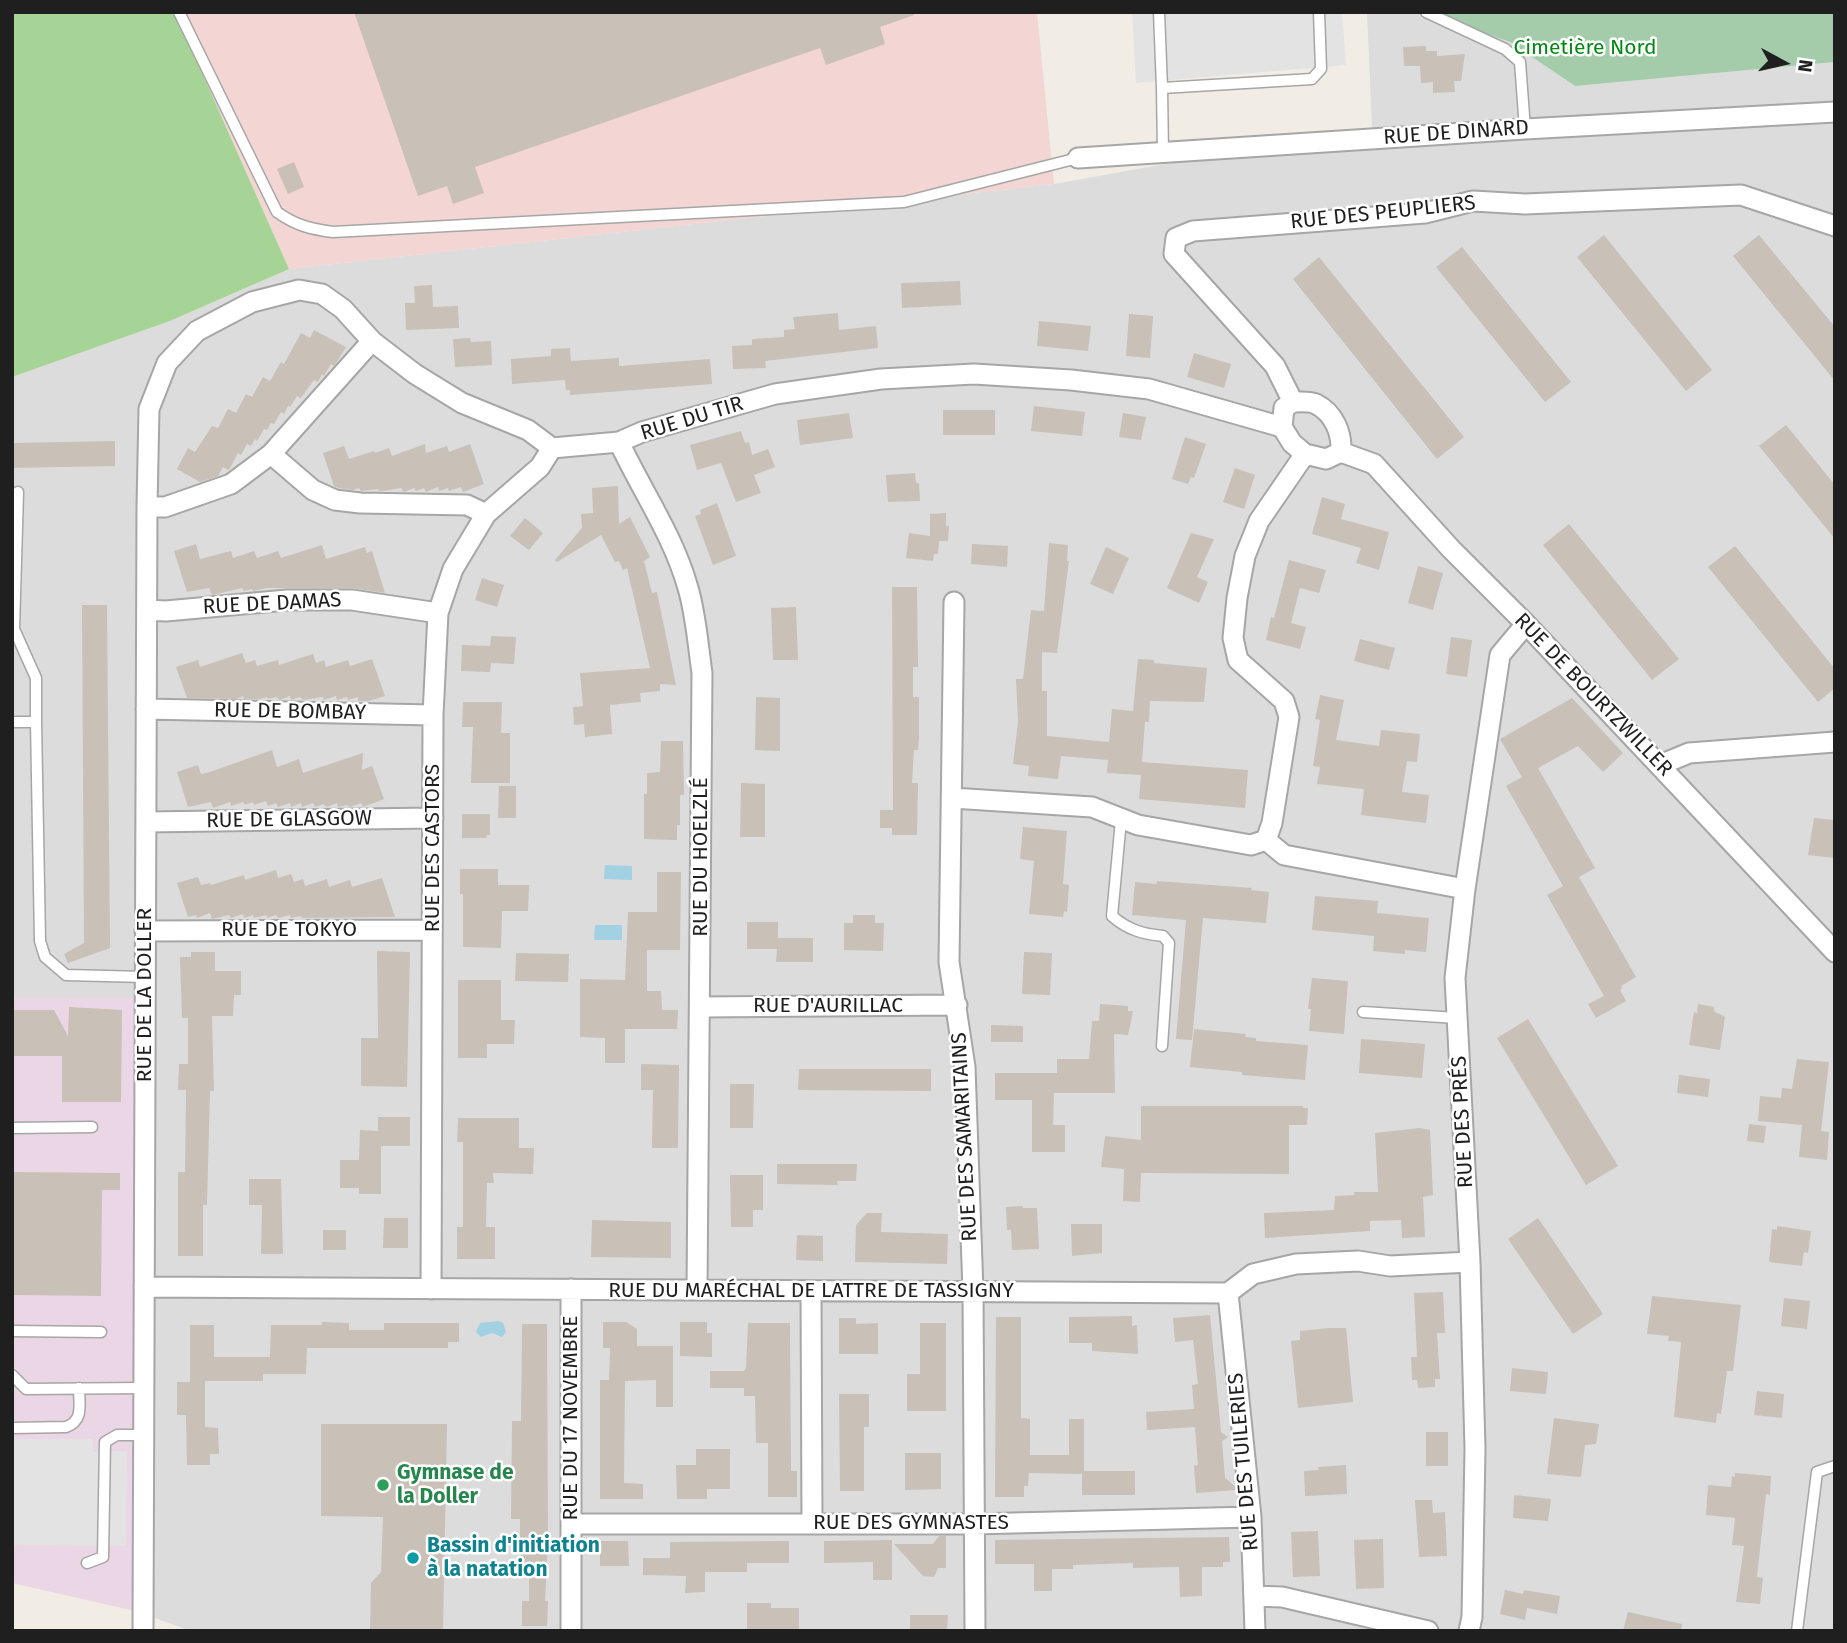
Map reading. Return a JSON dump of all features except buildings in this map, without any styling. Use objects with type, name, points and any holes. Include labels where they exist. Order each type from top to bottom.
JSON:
[{"type":"street","name":"RUE DE DINARD","points":[[1078,158],[1835,112]]},
{"type":"street","name":"RUE DES PEUPLIERS","points":[[1293,402],[1275,366],[1174,254],[1176,239],[1193,231],[1425,213],[1473,201],[1525,204],[1741,195],[1835,226]]},
{"type":"street","name":"RUE DE LA DOLLER","points":[[143,1631],[149,409],[167,363],[197,331],[252,302],[299,290],[322,295],[344,309],[372,341]]},
{"type":"street","points":[[147,508],[165,507],[231,484],[271,454],[372,341],[415,374],[462,402],[528,430],[552,448]]},
{"type":"street","name":"RUE DU TIR","points":[[552,448],[620,442],[642,432],[775,394],[881,379],[974,374],[1070,380],[1149,389],[1282,427]]},
{"type":"street","points":[[1293,402],[1314,403],[1330,415],[1342,436],[1342,452],[1326,459],[1305,454],[1292,443],[1282,427],[1284,408],[1293,402]]},
{"type":"street","name":"RUE DU HOELZLÉ","points":[[620,442],[631,467],[662,520],[689,589],[702,673],[697,1290]]},
{"type":"street","name":"RUE DES CASTORS","points":[[431,1289],[433,716],[438,613],[453,569],[486,514],[540,467],[552,448]]},
{"type":"street","name":"RUE DE BOURTZWILLER","points":[[1342,452],[1374,464],[1451,549],[1526,624],[1835,952]]},
{"type":"street","points":[[271,454],[313,490],[335,499],[360,503],[467,505],[486,514]]},
{"type":"street","points":[[1266,840],[1272,823],[1289,718],[1284,701],[1238,660],[1233,638],[1237,598],[1245,556],[1259,520],[1305,454]]},
{"type":"street","name":"RUE DE DAMAS","points":[[147,610],[166,611],[287,600],[352,600],[438,613]]},
{"type":"street","name":"RUE DES SAMARITAINS","points":[[954,601],[949,962],[965,1067],[973,1291],[975,1631]]},
{"type":"street","name":"RUE DES PRÉS","points":[[1469,1631],[1472,1617],[1475,1449],[1470,1262],[1455,978],[1465,889],[1500,655],[1526,624]]},
{"type":"street","name":"RUE DE BOMBAY","points":[[146,709],[433,716]]},
{"type":"street","points":[[1660,765],[1689,753],[1835,741]]},
{"type":"street","points":[[952,798],[1092,807],[1138,825],[1251,845],[1266,840]]},
{"type":"street","name":"RUE DE GLASGOW","points":[[146,822],[433,818]]},
{"type":"street","points":[[1266,840],[1284,855],[1465,889]]},
{"type":"street","name":"RUE DE TOKYO","points":[[145,931],[432,930]]},
{"type":"street","name":"RUE D'AURILLAC","points":[[700,1007],[957,1005]]},
{"type":"street","points":[[1228,1293],[1253,1274],[1296,1264],[1358,1261],[1390,1266],[1470,1262]]},
{"type":"street","name":"RUE DU MARÉCHAL DE LATTRE DE TASSIGNY","points":[[144,1287],[1228,1293]]},
{"type":"street","name":"RUE DU 17 NOVEMBRE","points":[[571,1631],[572,1289]]},
{"type":"street","points":[[811,1291],[812,1524]]},
{"type":"street","name":"RUE DES TUILERIES","points":[[1228,1293],[1251,1517],[1255,1631]]},
{"type":"street","name":"RUE DES GYMNASTES","points":[[571,1524],[974,1524],[1251,1517]]},
{"type":"street","points":[[1255,1595],[1282,1597],[1427,1631]]},
{"type":"lane","points":[[179,12],[277,212],[293,223],[310,229],[333,232],[904,202],[1078,158]]},
{"type":"lane","points":[[1159,12],[1163,153]]},
{"type":"lane","points":[[1162,88],[1312,79],[1321,69],[1319,12]]},
{"type":"lane","points":[[1426,12],[1505,50],[1520,62],[1525,129]]},
{"type":"lane","points":[[18,492],[14,629],[36,678],[40,941],[45,957],[66,975],[145,977]]},
{"type":"lane","points":[[12,722],[36,722]]},
{"type":"lane","points":[[1121,820],[1112,916],[1125,927],[1143,934],[1163,936],[1169,943],[1162,1046]]},
{"type":"lane","points":[[1363,1012],[1457,1018]]},
{"type":"lane","points":[[12,1128],[92,1127]]},
{"type":"lane","points":[[12,1331],[102,1332]]},
{"type":"lane","points":[[12,1375],[26,1389],[144,1388]]},
{"type":"lane","points":[[12,1428],[66,1427],[75,1424],[79,1417],[79,1388]]},
{"type":"lane","points":[[88,1563],[103,1557],[105,1442],[117,1435],[143,1435]]},
{"type":"lane","points":[[1797,1631],[1817,1472],[1835,1466]]},
{"type":"shaded area","points":[[175,12],[1037,12],[1054,184],[289,269]]},
{"type":"shaded area","points":[[1132,12],[1342,12],[1346,65],[1136,83]]},
{"type":"shaded area","points":[[1367,12],[1424,12],[1510,42],[1575,86],[1835,62],[1835,1631],[191,1631],[135,1611],[141,997],[12,997],[12,377],[170,321],[289,269],[1054,184],[1372,127]]},
{"type":"shaded area","points":[[12,997],[141,997],[135,1611],[12,1583]]},
{"type":"shaded area","points":[[12,1439],[93,1439],[93,1452],[127,1451],[126,1546],[12,1545]]},
{"type":"green space","points":[[12,12],[175,12],[289,269],[170,321],[12,377]]},
{"type":"green space","name":"Cimetière Nord","points":[[1424,12],[1835,12],[1835,62],[1575,86],[1510,42]]},
{"type":"water","points":[[605,865],[632,866],[632,880],[604,879]]},
{"type":"water","points":[[595,925],[622,925],[622,940],[594,940]]},
{"type":"water","points":[[480,1323],[503,1323],[506,1332],[502,1337],[492,1333],[481,1337],[476,1332]]},
{"type":"place","name":"Gymnase de la Doller","points":[[383,1485]]},
{"type":"place","name":"Bassin d'initiation à la natation","points":[[413,1558]]}]
